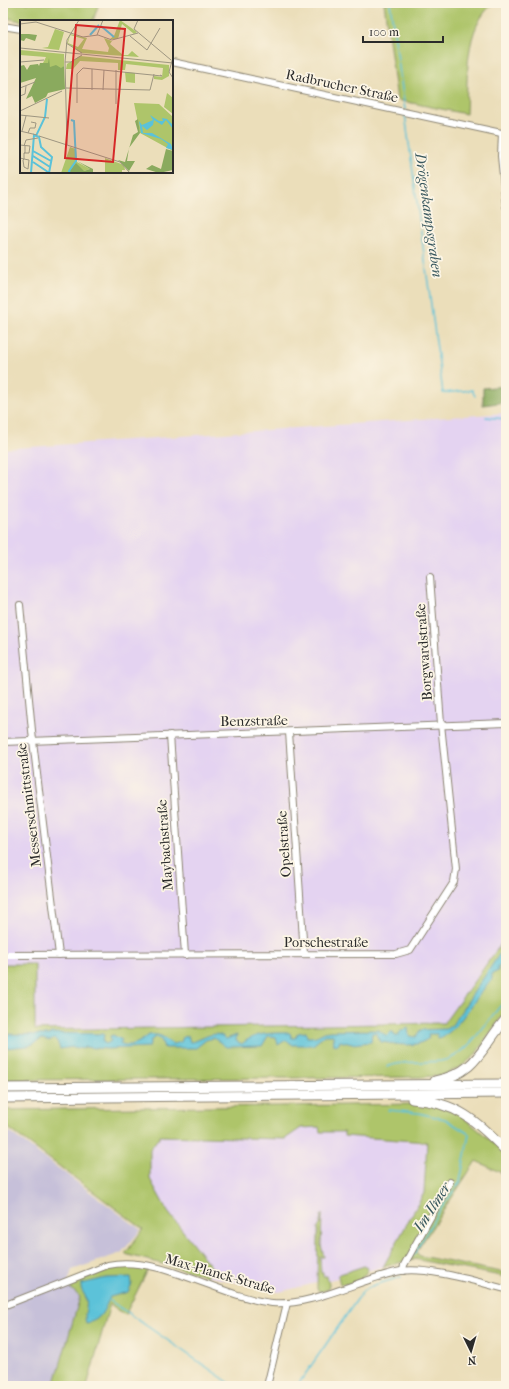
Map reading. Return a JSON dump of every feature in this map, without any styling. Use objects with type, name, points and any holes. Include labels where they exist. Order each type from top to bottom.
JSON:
[{"type":"highway","points":[[416,1085],[442,1080],[466,1069],[481,1054],[506,1019]]},
{"type":"highway","points":[[3,1088],[506,1084]]},
{"type":"highway","points":[[3,1098],[506,1093]]},
{"type":"highway","points":[[359,1095],[421,1100],[449,1106],[473,1119],[506,1151]]},
{"type":"street","points":[[3,26],[20,30]]},
{"type":"street","name":"Radbrucher Straße","points":[[173,62],[504,134]]},
{"type":"street","points":[[504,134],[500,156],[506,206]]},
{"type":"street","name":"Borgwardstraße","points":[[430,577],[441,724]]},
{"type":"street","name":"Messerschmittstraße","points":[[20,605],[33,741],[59,955]]},
{"type":"street","name":"Benzstraße","points":[[3,742],[289,732],[441,724],[506,723]]},
{"type":"street","name":"Porschestraße","points":[[3,955],[396,954],[410,950],[454,882],[456,869],[441,724]]},
{"type":"street","name":"Opelstraße","points":[[289,732],[304,954]]},
{"type":"street","name":"Maybachstraße","points":[[170,735],[185,955]]},
{"type":"street","points":[[403,1271],[404,1265],[450,1182]]},
{"type":"street","name":"Max-Planck-Straße","points":[[3,1306],[108,1265],[122,1262],[144,1264],[260,1300],[287,1303],[403,1271],[428,1272],[506,1289]]},
{"type":"street","points":[[268,1386],[287,1303]]},
{"type":"shaded area","points":[[506,413],[506,937],[444,1023],[35,1030],[35,964],[3,964],[3,449]]},
{"type":"shaded area","points":[[3,1127],[141,1230],[121,1253],[72,1270],[67,1285],[80,1297],[54,1386],[3,1386]]},
{"type":"shaded area","points":[[319,1127],[320,1132],[344,1132],[344,1136],[427,1143],[424,1193],[383,1267],[279,1292],[207,1276],[213,1269],[168,1212],[150,1179],[150,1148],[160,1136],[285,1139],[301,1128]]},
{"type":"green space","points":[[3,3],[99,3],[93,20],[20,21],[3,17]]},
{"type":"green space","points":[[384,3],[494,3],[484,13],[472,39],[469,54],[466,114],[397,100]]},
{"type":"green space","points":[[506,386],[506,402],[483,405],[483,388]]},
{"type":"green space","points":[[506,937],[506,1010],[475,1055],[462,1066],[443,1075],[423,1077],[3,1080],[3,964],[35,964],[35,1030],[444,1023]]},
{"type":"green space","points":[[417,1104],[437,1106],[458,1113],[506,1153],[506,1175],[476,1161],[416,1252],[420,1256],[506,1273],[506,1277],[414,1259],[383,1267],[424,1193],[427,1142],[344,1136],[344,1132],[320,1132],[319,1127],[301,1128],[285,1139],[160,1136],[150,1149],[150,1179],[168,1212],[213,1269],[207,1276],[125,1254],[143,1229],[3,1124],[3,1110]]},
{"type":"green space","points":[[322,1214],[321,1245],[324,1257],[320,1257],[321,1273],[323,1273],[323,1276],[327,1276],[329,1285],[328,1289],[321,1292],[317,1289],[318,1227],[320,1225]]},
{"type":"green space","points":[[134,1266],[148,1270],[125,1315],[110,1304],[87,1386],[54,1386],[80,1297],[67,1285],[117,1267]]},
{"type":"green space","points":[[367,1266],[368,1268],[361,1279],[349,1284],[340,1284],[338,1276],[340,1274]]},
{"type":"water","points":[[506,944],[506,966],[502,965],[498,967],[498,971],[492,974],[492,979],[459,1022],[444,1036],[438,1038],[437,1034],[428,1034],[429,1038],[418,1044],[400,1045],[381,1042],[376,1033],[372,1033],[371,1042],[352,1044],[340,1041],[339,1044],[334,1045],[333,1035],[325,1035],[313,1045],[293,1045],[286,1040],[278,1045],[276,1037],[268,1036],[262,1046],[226,1047],[214,1038],[206,1040],[196,1048],[164,1048],[161,1039],[156,1037],[151,1040],[149,1047],[107,1049],[84,1047],[83,1049],[73,1047],[60,1049],[57,1041],[54,1039],[50,1041],[42,1039],[29,1046],[3,1048],[3,1034],[104,1034],[103,1042],[106,1044],[111,1041],[110,1036],[113,1035],[122,1040],[120,1043],[124,1045],[136,1044],[149,1035],[162,1036],[173,1044],[181,1042],[183,1037],[188,1035],[190,1042],[212,1034],[217,1034],[226,1039],[237,1035],[236,1041],[242,1044],[252,1037],[270,1033],[290,1033],[292,1038],[295,1038],[298,1033],[306,1032],[307,1037],[311,1037],[327,1031],[378,1030],[387,1036],[392,1031],[396,1037],[401,1031],[408,1028],[409,1036],[416,1037],[420,1030],[446,1029],[452,1025]]},
{"type":"water","points":[[131,1277],[132,1284],[128,1292],[110,1297],[99,1317],[86,1323],[86,1302],[81,1284],[106,1278]]},
{"type":"waterway","name":"Drögenkampsgraben","points":[[390,3],[405,110]]},
{"type":"waterway","name":"Drögenkampsgraben","points":[[405,114],[443,393],[472,390],[475,396]]},
{"type":"waterway","name":"Drögenkampsgraben","points":[[486,417],[506,419]]},
{"type":"waterway","name":"Im Ilmer","points":[[387,1067],[400,1063],[441,1061],[451,1058],[469,1045],[506,1000]]},
{"type":"waterway","name":"Im Ilmer","points":[[388,1110],[418,1113],[445,1119],[469,1134],[460,1182],[437,1214],[413,1256]]},
{"type":"waterway","name":"Im Ilmer","points":[[297,1386],[363,1291],[374,1285],[401,1277]]},
{"type":"waterway","points":[[109,1300],[234,1386]]}]
